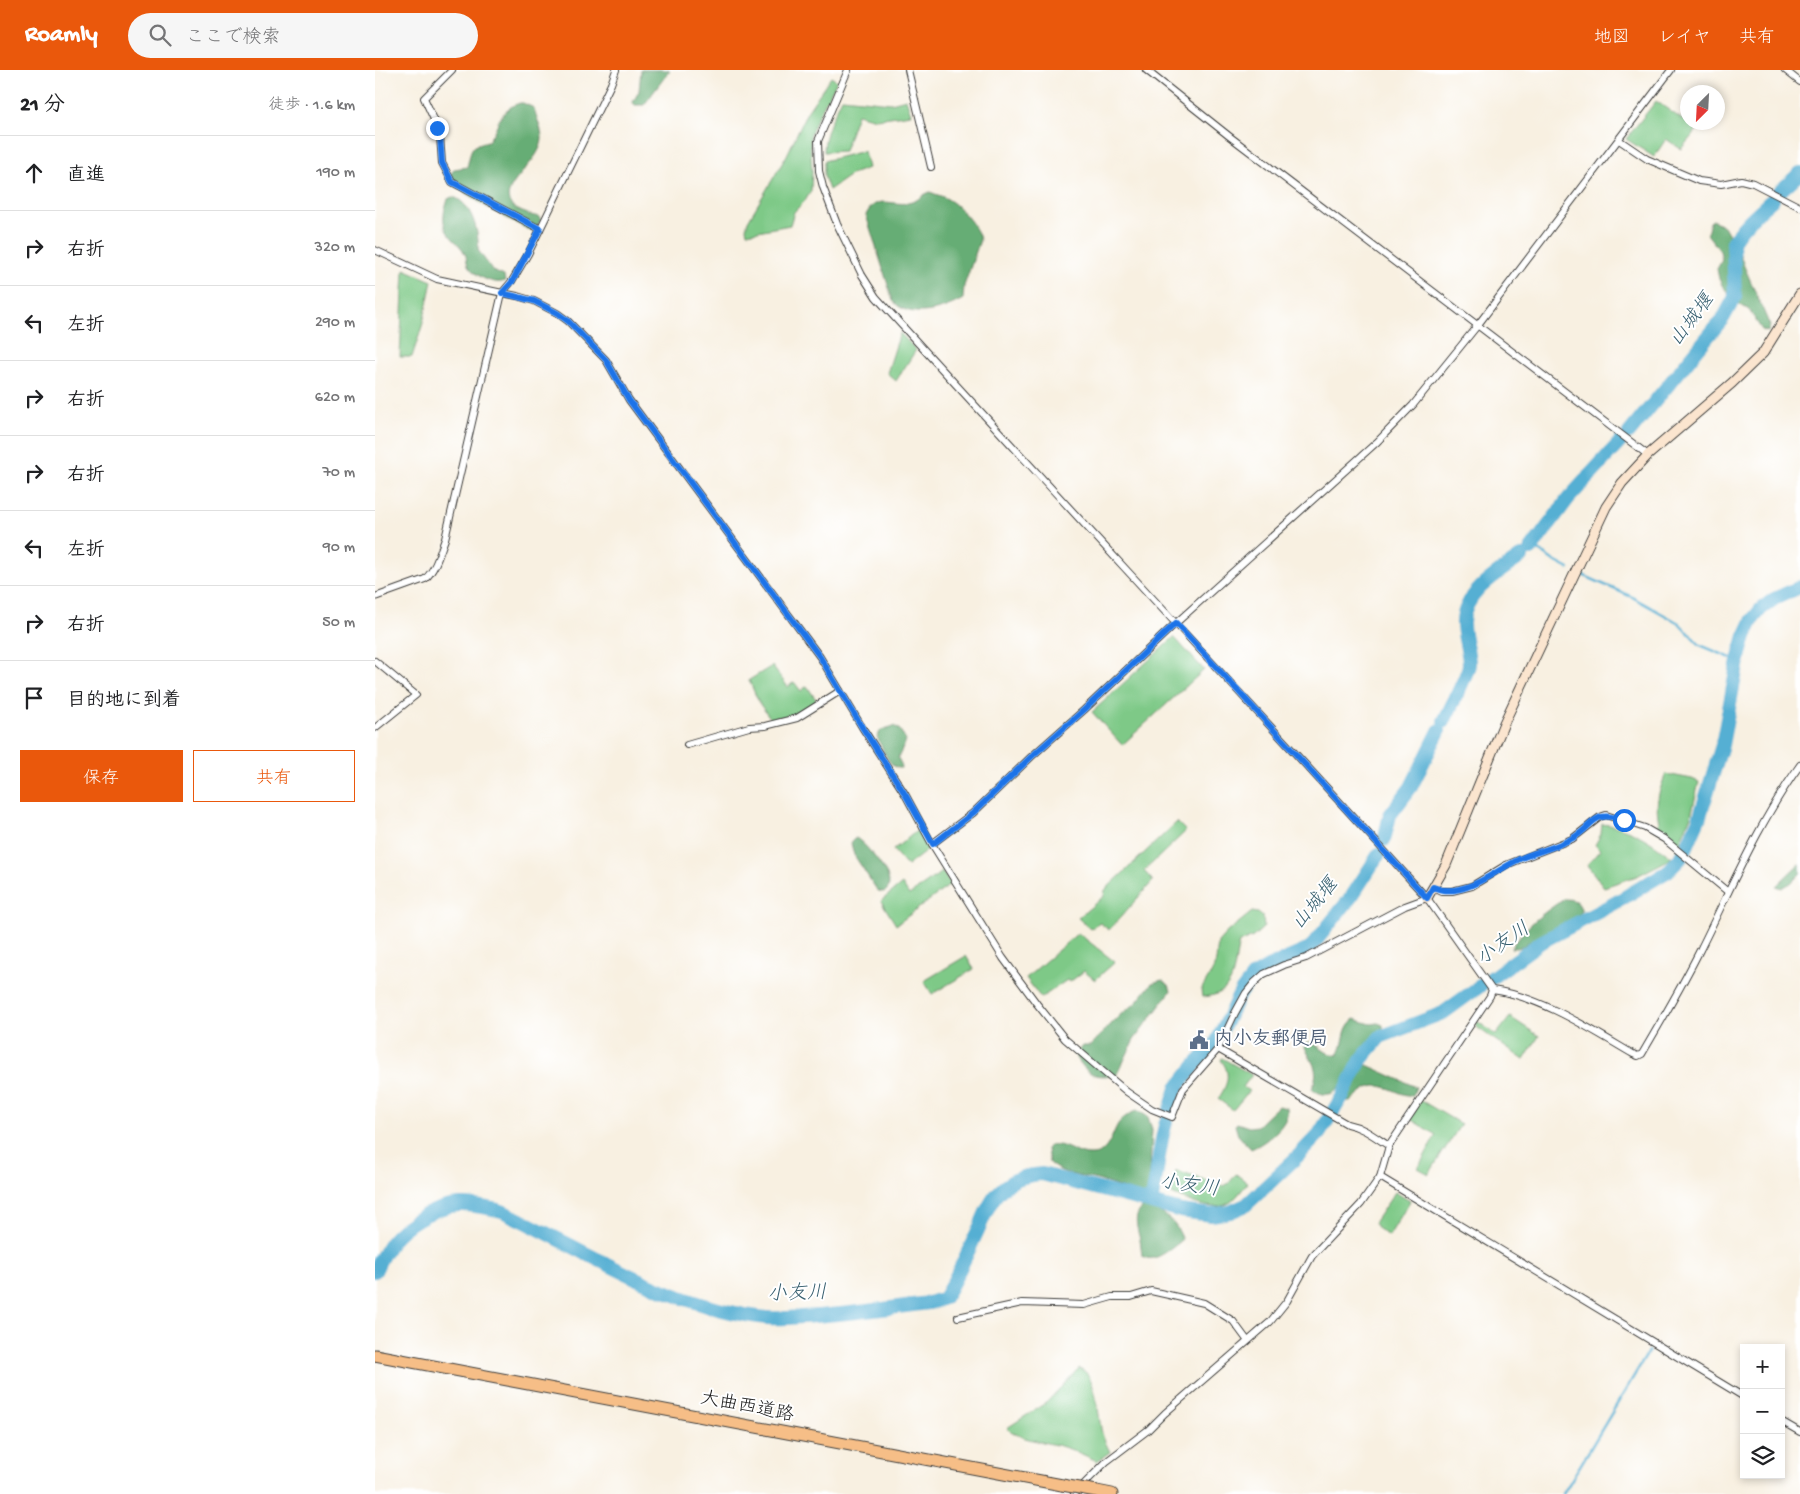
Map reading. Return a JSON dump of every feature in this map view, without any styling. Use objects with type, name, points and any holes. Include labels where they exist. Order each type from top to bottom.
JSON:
[{"type":"highway","name":"大曲西道路","points":[[375,1355],[1112,1494]]},
{"type":"street","points":[[452,70],[425,98],[440,136],[442,163],[447,174],[452,182],[540,229]]},
{"type":"street","points":[[375,597],[425,579],[437,561],[445,538],[502,293],[512,282],[540,229],[616,70]]},
{"type":"street","points":[[848,70],[818,141],[819,170],[831,209],[862,275],[876,297],[1427,898],[1492,990],[1508,992],[1571,1017],[1633,1054],[1638,1056],[1642,1054],[1683,984],[1757,835],[1800,765]]},
{"type":"street","points":[[908,70],[931,167]]},
{"type":"street","points":[[1146,70],[1229,136],[1648,455]]},
{"type":"street","points":[[933,844],[973,813],[1176,623],[1377,442],[1413,405],[1477,326],[1671,70]]},
{"type":"street","points":[[1785,70],[1800,82]]},
{"type":"street","points":[[1619,140],[1647,159],[1699,181],[1721,184],[1741,180],[1753,184],[1800,208]]},
{"type":"street","points":[[375,250],[437,279],[534,301],[568,321],[606,360],[629,400],[820,657],[1003,958],[1065,1039],[1127,1092],[1152,1109],[1172,1117],[1183,1089],[1218,1049],[1245,993],[1253,983],[1264,974],[1283,965],[1306,958],[1405,906],[1427,898],[1446,865],[1504,723],[1606,507],[1622,483],[1648,455],[1732,383],[1763,353],[1800,294]]},
{"type":"street","points":[[375,662],[416,695],[375,728]]},
{"type":"street","points":[[687,745],[749,727],[765,726],[797,718],[840,691]]},
{"type":"street","points":[[1433,887],[1441,891],[1452,891],[1472,886],[1506,866],[1572,839],[1600,817],[1606,815],[1645,828],[1664,839],[1728,892]]},
{"type":"street","points":[[1074,1494],[1107,1461],[1148,1430],[1247,1340],[1270,1322],[1287,1301],[1312,1256],[1361,1204],[1381,1177],[1389,1146],[1490,996],[1492,990]]},
{"type":"street","points":[[1218,1049],[1347,1124],[1357,1126],[1389,1146]]},
{"type":"street","points":[[1381,1177],[1740,1395]]},
{"type":"street","points":[[958,1317],[1022,1303],[1084,1305],[1112,1297],[1131,1297],[1151,1291],[1204,1303],[1233,1321],[1247,1340]]},
{"type":"street","points":[[1785,1423],[1800,1432]]},
{"type":"green space","points":[[641,70],[670,70],[644,105],[634,105],[633,102],[639,91]]},
{"type":"green space","points":[[831,77],[837,81],[818,116],[810,136],[811,191],[805,201],[794,212],[790,225],[747,233],[748,221],[787,155],[807,112]]},
{"type":"green space","points":[[842,98],[891,103],[906,99],[911,114],[876,119],[857,114],[844,151],[824,152],[828,131]]},
{"type":"green space","points":[[1656,101],[1680,118],[1680,130],[1697,130],[1681,149],[1666,139],[1654,157],[1626,139]]},
{"type":"green space","points":[[520,103],[534,108],[542,134],[539,150],[514,183],[509,193],[510,202],[519,210],[539,217],[541,220],[534,230],[531,231],[491,210],[451,184],[451,174],[454,169],[467,167],[472,149],[488,141],[503,114]]},
{"type":"green space","points":[[864,151],[868,168],[852,174],[829,190],[824,176],[824,161]]},
{"type":"green space","points":[[930,192],[956,205],[969,219],[980,240],[964,286],[963,299],[937,310],[927,312],[908,311],[893,301],[866,215],[870,208],[880,202],[912,202]]},
{"type":"green space","points":[[452,197],[459,199],[469,211],[476,227],[478,250],[493,271],[504,276],[505,281],[490,281],[474,272],[468,265],[463,250],[447,232],[444,222],[445,208],[448,199]]},
{"type":"green space","points":[[1713,220],[1724,226],[1740,254],[1770,326],[1768,332],[1762,330],[1749,310],[1739,304],[1723,287],[1719,279],[1717,269],[1722,260],[1720,251],[1707,234],[1710,222]]},
{"type":"green space","points":[[404,269],[432,281],[423,323],[412,357],[400,357]]},
{"type":"green space","points":[[900,333],[916,350],[896,381],[887,373]]},
{"type":"green space","points":[[1174,637],[1204,670],[1122,745],[1092,712]]},
{"type":"green space","points":[[772,666],[788,687],[794,682],[801,691],[807,686],[817,701],[792,715],[771,719],[759,703],[749,680]]},
{"type":"green space","points":[[894,726],[900,730],[906,741],[898,758],[902,766],[901,768],[897,768],[889,761],[877,737],[881,730]]},
{"type":"green space","points":[[1666,774],[1699,782],[1691,816],[1679,844],[1654,828],[1659,823],[1658,798]]},
{"type":"green space","points":[[1177,822],[1186,831],[1144,871],[1153,881],[1109,930],[1100,923],[1090,929],[1078,918],[1104,896],[1105,890]]},
{"type":"green space","points":[[1602,824],[1622,828],[1640,836],[1672,858],[1637,876],[1604,887],[1587,865],[1600,850],[1595,845],[1601,834]]},
{"type":"green space","points":[[919,829],[929,849],[907,866],[893,850]]},
{"type":"green space","points":[[856,838],[864,844],[887,875],[889,885],[884,892],[877,890],[854,855],[851,843]]},
{"type":"green space","points":[[1800,863],[1800,874],[1791,883],[1782,888],[1776,886]]},
{"type":"green space","points":[[942,872],[951,884],[896,925],[881,901],[902,884],[909,895]]},
{"type":"green space","points":[[1564,899],[1573,900],[1579,905],[1582,911],[1578,916],[1565,925],[1522,947],[1511,948],[1535,920]]},
{"type":"green space","points":[[1252,912],[1258,913],[1263,917],[1264,927],[1253,937],[1239,943],[1234,971],[1228,986],[1214,995],[1202,997],[1201,990],[1216,961],[1218,942],[1227,932]]},
{"type":"green space","points":[[1078,933],[1115,962],[1095,980],[1084,971],[1070,982],[1067,980],[1041,998],[1026,978]]},
{"type":"green space","points":[[966,956],[974,969],[932,994],[924,981]]},
{"type":"green space","points":[[1162,980],[1169,985],[1171,991],[1134,1040],[1117,1075],[1098,1076],[1085,1069],[1077,1058],[1077,1053],[1082,1046],[1090,1046],[1120,1015],[1135,1004],[1152,983]]},
{"type":"green space","points":[[1510,1017],[1539,1036],[1524,1060],[1475,1026],[1477,1021],[1496,1035]]},
{"type":"green space","points":[[1354,1019],[1383,1025],[1383,1032],[1373,1037],[1364,1047],[1343,1084],[1335,1092],[1325,1094],[1312,1089],[1315,1071],[1305,1047],[1307,1042],[1329,1054],[1338,1055],[1347,1027]]},
{"type":"green space","points":[[1222,1058],[1252,1075],[1243,1087],[1249,1091],[1233,1110],[1218,1099],[1227,1080]]},
{"type":"green space","points":[[1367,1065],[1416,1087],[1413,1095],[1405,1095],[1383,1087],[1373,1086],[1363,1091],[1351,1101],[1345,1101],[1356,1075]]},
{"type":"green space","points":[[1420,1100],[1461,1124],[1429,1174],[1418,1168],[1436,1135],[1410,1119]]},
{"type":"green space","points":[[1278,1106],[1287,1108],[1287,1114],[1281,1127],[1263,1143],[1251,1149],[1238,1135],[1235,1125],[1237,1123],[1249,1127],[1257,1126]]},
{"type":"green space","points":[[1137,1110],[1148,1117],[1152,1129],[1149,1193],[1144,1196],[1098,1180],[1066,1173],[1049,1163],[1047,1149],[1050,1145],[1061,1145],[1086,1155],[1101,1152],[1108,1144],[1118,1124]]},
{"type":"green space","points":[[1176,1171],[1224,1186],[1236,1174],[1248,1183],[1232,1201],[1225,1205],[1217,1207],[1201,1205],[1169,1193]]},
{"type":"green space","points":[[1395,1192],[1410,1201],[1389,1236],[1378,1229],[1374,1223]]},
{"type":"green space","points":[[1144,1207],[1157,1210],[1167,1217],[1176,1227],[1182,1238],[1180,1242],[1166,1252],[1151,1258],[1142,1256],[1137,1226],[1138,1214]]},
{"type":"green space","points":[[1079,1368],[1090,1378],[1096,1396],[1102,1433],[1110,1452],[1097,1461],[1066,1448],[1024,1438],[1007,1428],[1047,1402]]},
{"type":"waterway","name":"山城堰","points":[[1779,192],[1800,173]]},
{"type":"waterway","name":"山城堰","points":[[1629,433],[1724,317],[1735,297],[1733,242],[1746,224],[1773,199]]},
{"type":"waterway","name":"山城堰","points":[[1531,549],[1568,499],[1620,442]]},
{"type":"waterway","points":[[1534,547],[1569,569]]},
{"type":"waterway","name":"山城堰","points":[[1444,721],[1469,664],[1463,623],[1469,602],[1484,584],[1522,556]]},
{"type":"waterway","points":[[1578,573],[1632,597],[1679,623],[1700,645],[1738,661]]},
{"type":"waterway","name":"小友川","points":[[375,1271],[390,1243],[410,1224],[443,1208],[459,1205],[481,1206],[502,1211],[630,1276],[697,1303],[731,1312],[767,1318],[817,1316],[929,1303],[944,1298],[994,1198],[1005,1186],[1025,1176],[1042,1174],[1181,1211],[1211,1215],[1230,1212],[1246,1205],[1319,1134],[1342,1097],[1361,1060],[1380,1037],[1443,1013],[1541,942],[1615,903],[1668,871],[1680,859],[1699,819],[1722,745],[1738,661],[1745,636],[1753,619],[1761,609],[1774,599],[1800,587]]},
{"type":"waterway","name":"山城堰","points":[[1384,840],[1390,815],[1411,787],[1439,731]]},
{"type":"waterway","name":"山城堰","points":[[1170,1110],[1177,1088],[1196,1064],[1215,1045],[1240,993],[1253,976],[1312,946],[1352,896],[1379,854]]},
{"type":"waterway","name":"山城堰","points":[[1151,1202],[1166,1122]]},
{"type":"waterway","points":[[1563,1494],[1649,1351]]},
{"type":"place","name":"内小友郵便局","points":[[1199,1040]]},
{"type":"route","points":[[437,128],[440,136],[442,163],[452,182],[540,229],[512,282],[502,293],[534,301],[557,313],[568,321],[606,360],[629,400],[820,657],[905,794],[933,844],[973,813],[1176,623],[1427,898],[1433,887],[1441,891],[1452,891],[1472,886],[1524,857],[1572,839],[1600,817],[1606,815],[1624,820]]}]
